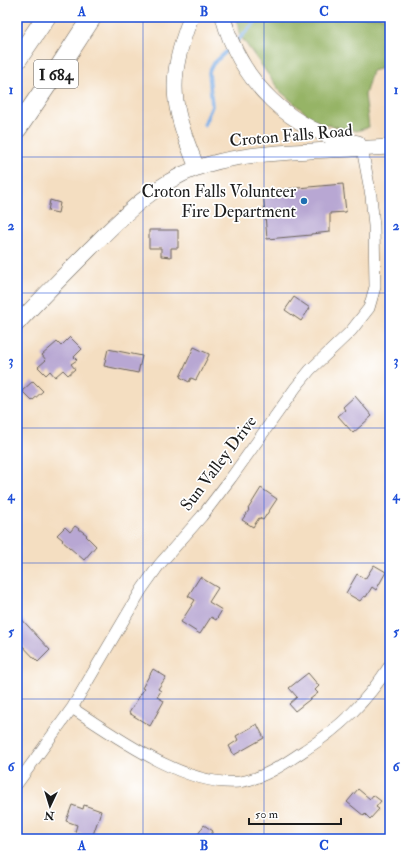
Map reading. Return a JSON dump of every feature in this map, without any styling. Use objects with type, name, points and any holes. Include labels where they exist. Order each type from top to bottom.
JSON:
[{"type":"highway","name":"I 684","points":[[17,60],[46,17]]},
{"type":"highway","name":"I 684","points":[[17,128],[92,17]]},
{"type":"main road","points":[[191,17],[180,50],[176,68],[175,85],[176,101],[180,119],[197,168]]},
{"type":"main road","points":[[222,17],[233,46],[251,77],[263,92],[292,117],[311,128],[332,137],[389,147]]},
{"type":"main road","name":"Croton Falls Road","points":[[17,324],[119,220],[139,202],[177,177],[197,168],[220,161],[266,154],[389,147]]},
{"type":"street","name":"Sun Valley Drive","points":[[17,784],[72,708],[142,589],[159,564],[202,516],[296,387],[310,370],[351,331],[369,308],[375,287],[374,226],[371,196],[362,148]]},
{"type":"street","points":[[72,708],[130,746],[155,760],[204,778],[240,782],[275,769],[316,743],[360,706],[377,686],[390,665]]},
{"type":"green space","points":[[237,17],[390,17],[390,66],[372,71],[365,95],[369,127],[357,131],[317,123],[280,91],[239,34]]},
{"type":"building","name":"Croton Falls Volunteer Fire Department","points":[[343,184],[346,212],[330,213],[330,232],[267,239],[263,191]]},
{"type":"building","points":[[50,200],[60,203],[58,213],[48,211]]},
{"type":"building","points":[[149,230],[178,230],[178,248],[171,248],[171,257],[161,256],[161,248],[149,248]]},
{"type":"building","points":[[294,297],[310,308],[301,321],[285,310]]},
{"type":"building","points":[[70,337],[82,349],[74,357],[77,360],[71,364],[75,369],[68,375],[63,370],[55,377],[50,371],[46,375],[38,367],[46,360],[42,355],[57,342],[61,346]]},
{"type":"building","points":[[194,347],[209,355],[196,380],[191,378],[189,382],[180,377]]},
{"type":"building","points":[[108,349],[142,356],[138,373],[104,366]]},
{"type":"building","points":[[33,381],[43,391],[32,401],[22,391]]},
{"type":"building","points":[[355,396],[372,416],[353,433],[338,416],[345,410],[343,407]]},
{"type":"building","points":[[261,488],[277,499],[263,520],[259,518],[253,527],[242,520]]},
{"type":"building","points":[[75,526],[87,535],[86,536],[96,546],[84,560],[57,535],[65,527],[70,532]]},
{"type":"building","points":[[374,565],[386,572],[376,590],[372,587],[366,597],[364,596],[360,601],[346,593],[357,574],[365,579]]},
{"type":"building","points":[[200,577],[218,588],[209,602],[222,610],[216,620],[211,617],[200,634],[181,622],[195,600],[188,596]]},
{"type":"building","points":[[17,614],[50,650],[38,662],[17,640]]},
{"type":"building","points":[[153,669],[166,677],[158,689],[161,691],[157,697],[164,701],[150,726],[129,713],[144,689],[142,688]]},
{"type":"building","points":[[308,673],[319,686],[315,690],[318,693],[295,711],[289,704],[297,697],[289,688]]},
{"type":"building","points":[[257,724],[264,738],[234,755],[229,746],[238,740],[236,736]]},
{"type":"building","points":[[358,789],[370,799],[373,795],[381,801],[376,807],[379,809],[370,819],[347,802]]},
{"type":"building","points":[[72,805],[83,809],[84,805],[101,811],[92,838],[75,832],[77,825],[66,821]]},
{"type":"building","points":[[204,825],[213,831],[208,839],[195,839]]},
{"type":"waterway","points":[[238,40],[260,17]]},
{"type":"waterway","points":[[204,125],[212,106],[209,72],[213,64],[227,51]]},
{"type":"place","name":"Croton Falls Volunteer Fire Department","points":[[304,201]]}]
